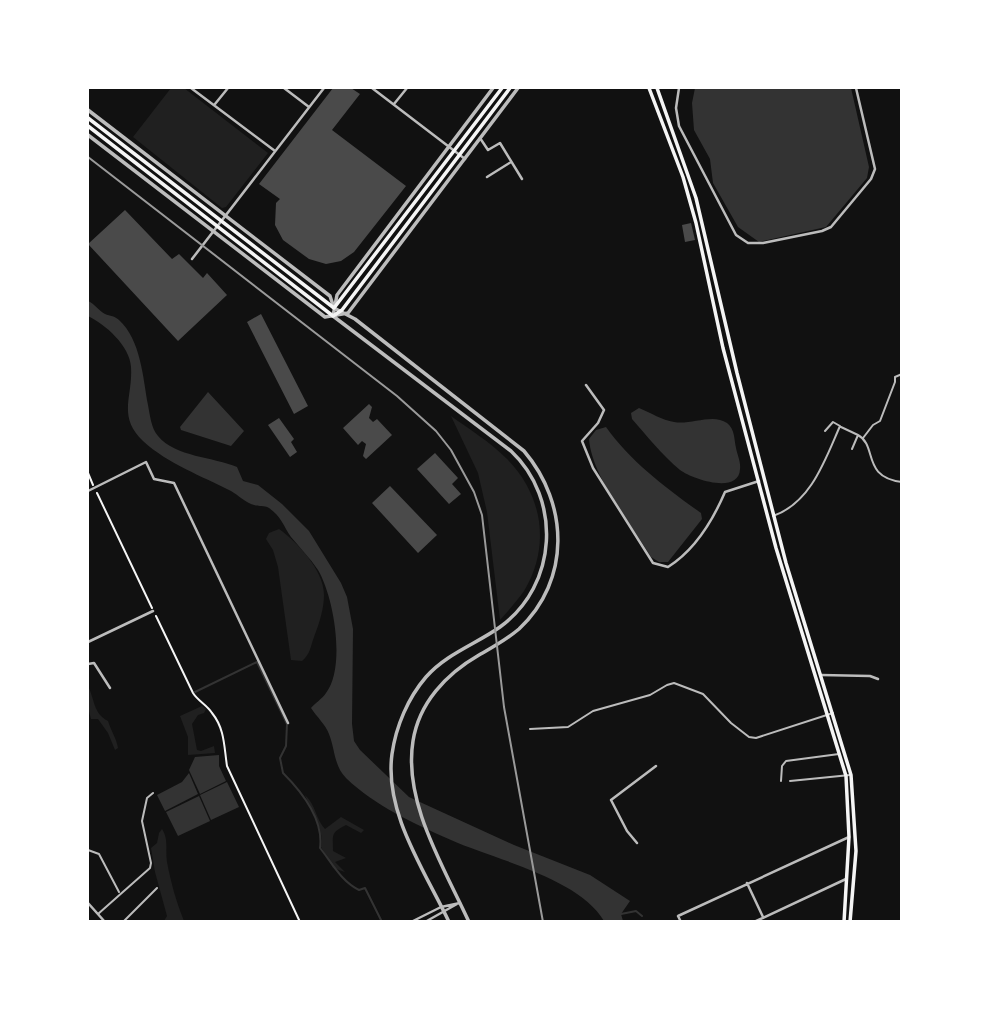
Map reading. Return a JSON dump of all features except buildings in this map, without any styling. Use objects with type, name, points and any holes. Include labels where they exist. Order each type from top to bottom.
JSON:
[{"type":"main road","points":[[88,118],[334,308],[502,88]]},
{"type":"main road","points":[[88,126],[332,316],[342,310],[510,88]]},
{"type":"main road","points":[[649,88],[694,216],[725,355],[790,597],[849,775],[844,922]]},
{"type":"main road","points":[[657,88],[696,198],[732,353],[786,563],[834,713],[849,775],[856,851],[850,922]]},
{"type":"main road","points":[[725,355],[732,353]]},
{"type":"street","points":[[191,88],[275,152]]},
{"type":"street","points":[[214,105],[228,88]]},
{"type":"street","points":[[284,88],[309,107]]},
{"type":"street","points":[[192,259],[324,88]]},
{"type":"street","points":[[372,88],[465,159]]},
{"type":"street","points":[[394,105],[407,88]]},
{"type":"street","points":[[332,316],[337,295],[493,88]]},
{"type":"street","points":[[88,135],[325,317],[348,313],[518,88]]},
{"type":"street","points":[[679,88],[676,107],[679,127],[736,235],[748,243],[763,243],[831,227],[872,179],[875,169],[856,88]]},
{"type":"street","points":[[88,110],[330,296],[334,308]]},
{"type":"street","points":[[480,138],[488,150],[500,143],[522,178]]},
{"type":"street","points":[[487,177],[512,162]]},
{"type":"street","points":[[330,296],[337,295]]},
{"type":"street","points":[[334,308],[348,313],[524,451],[544,480],[557,519],[558,550],[553,573],[536,611],[502,642],[458,668],[444,681],[423,709],[413,738],[412,783],[419,811],[469,922]]},
{"type":"street","points":[[332,316],[517,456],[537,483],[544,505],[548,528],[547,550],[541,573],[519,611],[500,627],[452,655],[426,677],[399,724],[391,763],[396,804],[406,832],[449,922]]},
{"type":"street","points":[[586,385],[604,410],[598,423],[582,441],[593,468],[653,563],[668,566],[679,560],[712,520],[725,492],[759,481]]},
{"type":"street","points":[[88,491],[146,463],[154,479],[174,483],[288,723]]},
{"type":"street","points":[[88,642],[153,611]]},
{"type":"street","points":[[88,664],[94,663],[99,668],[110,688]]},
{"type":"street","points":[[821,675],[870,676],[878,679]]},
{"type":"street","points":[[637,843],[627,831],[611,800],[656,766]]},
{"type":"street","points":[[681,922],[678,916],[849,836]]},
{"type":"street","points":[[754,922],[846,879]]},
{"type":"street","points":[[747,883],[763,917]]},
{"type":"street","points":[[88,903],[105,922]]},
{"type":"street","points":[[411,922],[441,907],[460,903]]},
{"type":"street","points":[[425,922],[460,903]]},
{"type":"lane","points":[[863,438],[873,425],[880,421],[895,377],[901,374]]},
{"type":"lane","points":[[825,431],[834,422],[863,438],[874,468],[883,477],[901,482]]},
{"type":"lane","points":[[769,518],[787,511],[803,496],[818,475],[840,426]]},
{"type":"lane","points":[[852,449],[858,435]]},
{"type":"lane","points":[[530,729],[568,727],[593,710],[650,695],[674,683],[703,694],[717,711],[749,737],[756,738],[834,713]]},
{"type":"lane","points":[[780,780],[782,766],[786,761],[841,753]]},
{"type":"lane","points":[[789,781],[849,775]]},
{"type":"lane","points":[[98,914],[150,868],[142,821],[146,798],[153,793]]},
{"type":"lane","points":[[88,850],[99,855],[120,894]]},
{"type":"lane","points":[[122,922],[157,888]]},
{"type":"path","points":[[88,473],[192,693],[211,711],[220,725],[227,766],[300,922]]},
{"type":"shaded area","points":[[171,88],[184,88],[268,153],[226,207],[222,208],[133,137]]},
{"type":"shaded area","points":[[695,88],[851,88],[869,167],[867,178],[826,227],[759,242],[738,227],[713,183],[710,159],[694,130],[692,103]]},
{"type":"shaded area","points":[[88,301],[117,319],[132,338],[140,360],[151,421],[158,436],[165,443],[184,452],[237,467],[243,481],[258,485],[309,531],[341,583],[347,597],[353,629],[352,724],[354,741],[360,750],[409,797],[514,845],[590,875],[630,901],[621,914],[623,921],[604,921],[592,906],[576,893],[556,882],[410,821],[382,806],[346,778],[337,763],[328,731],[311,708],[324,695],[332,681],[336,650],[333,614],[318,570],[273,511],[251,504],[174,463],[153,449],[135,432],[128,415],[130,359],[116,337],[88,316]]},
{"type":"shaded area","points":[[208,392],[244,431],[231,446],[181,430],[180,427]]},
{"type":"shaded area","points":[[639,408],[674,422],[715,419],[730,425],[739,461],[738,477],[724,483],[714,483],[680,470],[632,419],[631,413]]},
{"type":"shaded area","points":[[451,416],[506,458],[519,472],[535,504],[540,539],[538,556],[524,591],[500,620],[487,512],[478,473]]},
{"type":"shaded area","points":[[606,427],[638,463],[701,513],[702,519],[668,562],[659,562],[651,557],[597,469],[589,439],[596,430]]},
{"type":"shaded area","points":[[279,529],[294,541],[315,567],[323,586],[321,616],[310,650],[302,661],[291,660],[278,567],[273,550],[266,539],[269,533]]},
{"type":"shaded area","points":[[88,686],[97,710],[108,721],[118,748],[115,750],[98,719],[91,719]]},
{"type":"shaded area","points":[[202,706],[206,709],[204,713],[198,715],[192,724],[197,750],[214,746],[215,753],[188,755],[188,737],[180,716]]},
{"type":"shaded area","points":[[219,755],[219,766],[226,781],[200,794],[189,770],[195,757]]},
{"type":"shaded area","points":[[189,773],[198,794],[165,811],[157,795],[182,782]]},
{"type":"shaded area","points":[[227,782],[239,807],[211,820],[200,795]]},
{"type":"shaded area","points":[[305,795],[325,829],[341,817],[364,830],[361,833],[346,825],[334,835],[333,851],[346,858],[335,862],[345,872],[333,868],[321,847],[319,826]]},
{"type":"shaded area","points":[[199,796],[210,821],[178,836],[166,812]]},
{"type":"shaded area","points":[[162,829],[170,877],[184,921],[164,921],[167,916],[151,848],[157,843]]},
{"type":"waterway","points":[[195,692],[257,662],[287,724],[286,746],[280,758],[283,773],[304,797],[315,817],[319,827],[320,848],[347,882],[359,890],[365,888],[382,922]]},
{"type":"waterway","points":[[621,914],[636,911],[642,916]]},
{"type":"railway","points":[[88,157],[397,396],[436,431],[451,450],[474,492],[482,515],[504,707],[543,922]]}]
